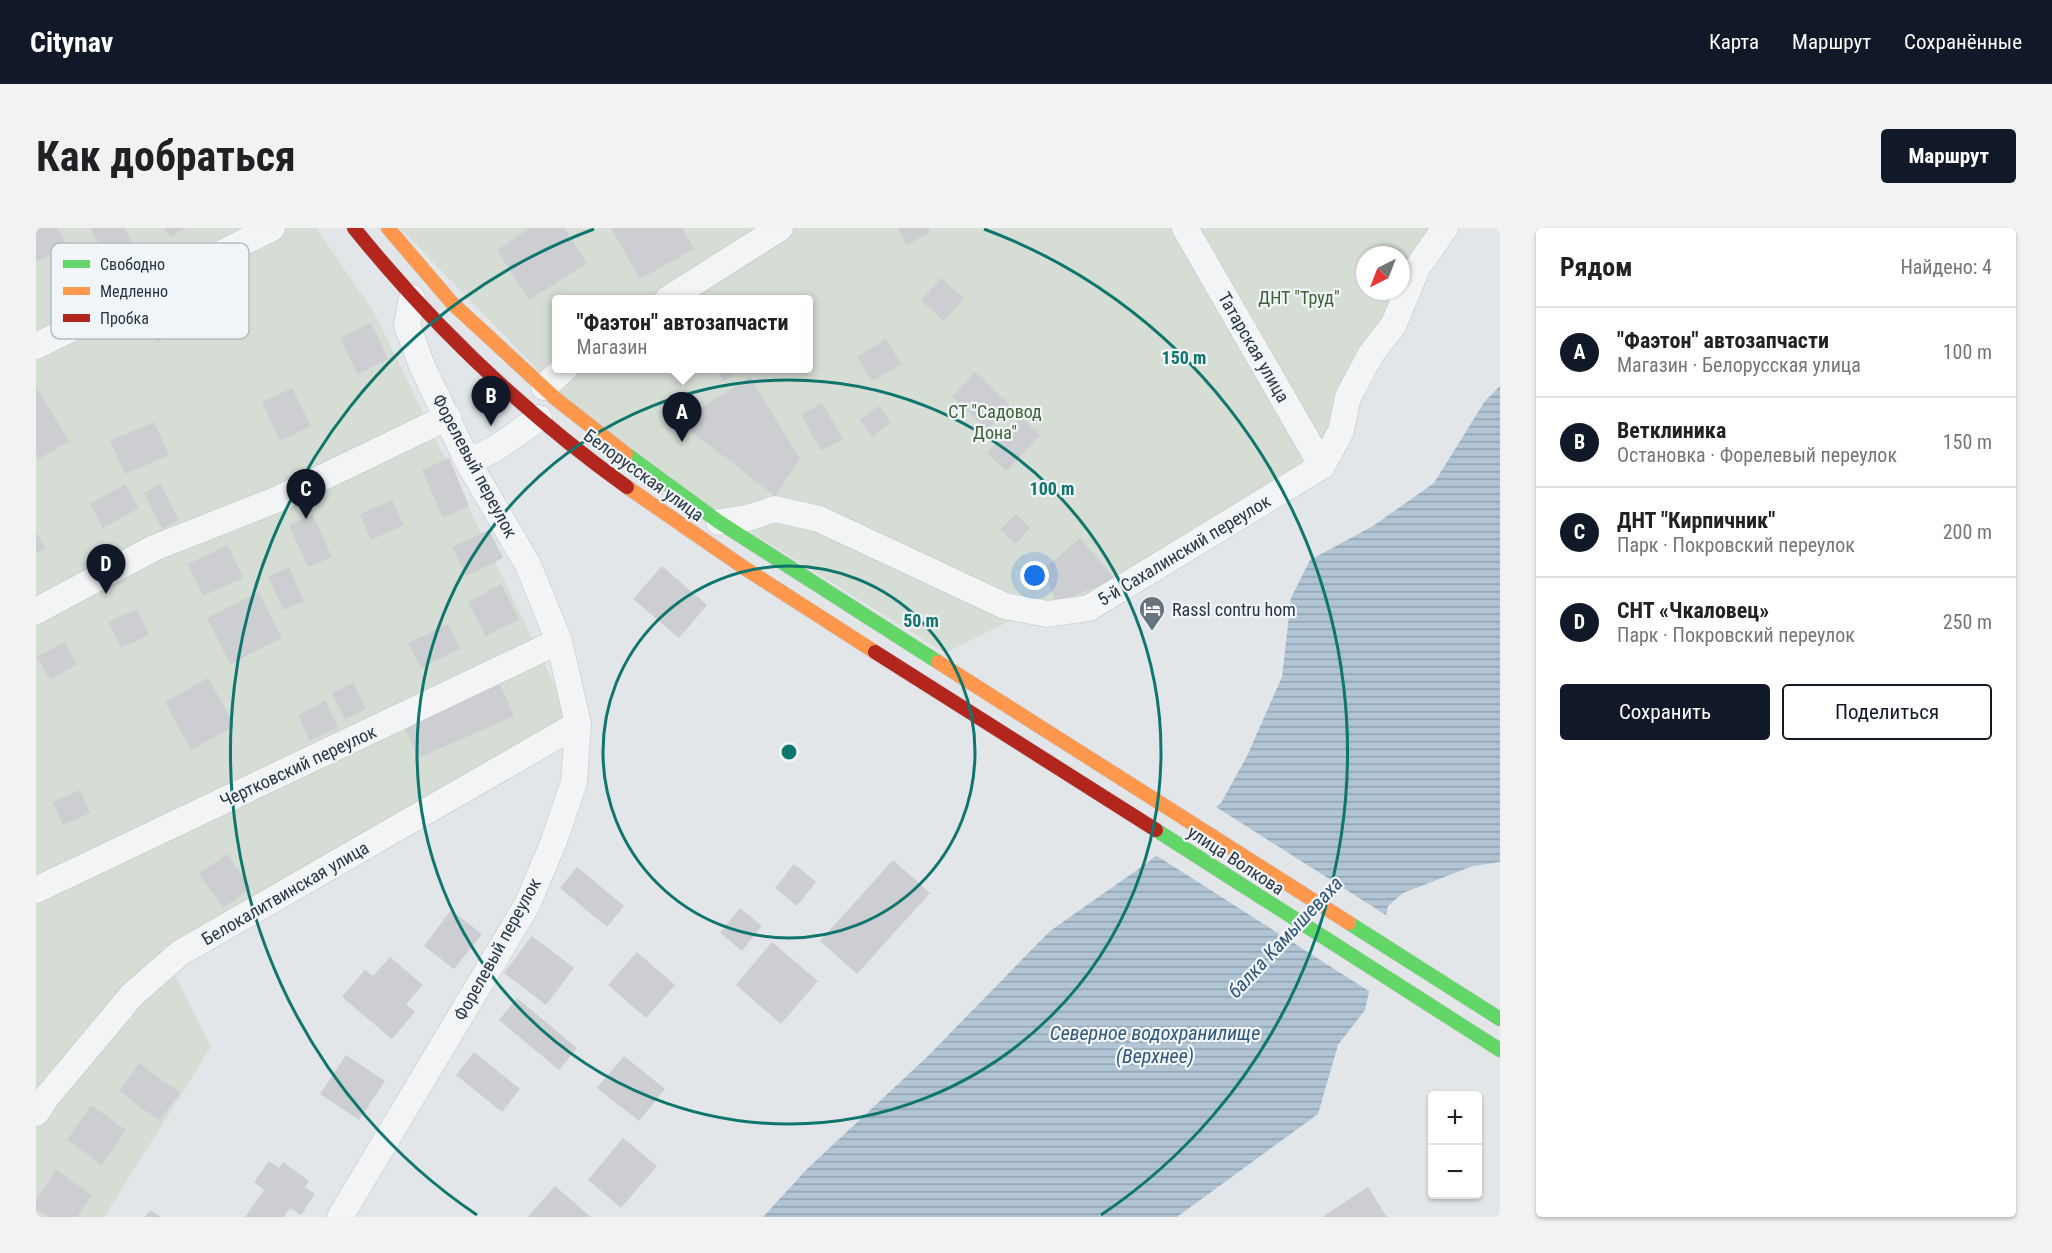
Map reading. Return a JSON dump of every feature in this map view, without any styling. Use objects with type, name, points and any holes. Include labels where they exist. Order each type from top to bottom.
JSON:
[{"type":"main road","name":"Белорусская улица","points":[[354,228],[412,298],[448,335],[580,452],[720,553],[953,701]]},
{"type":"main road","name":"Белорусская улица","points":[[387,228],[452,303],[596,432],[719,522],[967,679]]},
{"type":"main road","name":"улица Волкова","points":[[967,679],[1500,1019]]},
{"type":"main road","name":"улица Волкова","points":[[953,701],[1500,1050]]},
{"type":"street","points":[[242,243],[272,228]]},
{"type":"street","points":[[676,295],[780,228]]},
{"type":"street","name":"Татарская улица","points":[[1185,228],[1322,466]]},
{"type":"street","points":[[1322,466],[1341,431],[1348,397],[1371,354],[1394,324],[1417,268],[1445,228]]},
{"type":"street","name":"Форелевый переулок","points":[[340,1217],[527,905],[554,840],[574,782],[578,724],[559,641],[528,565],[468,462],[422,366],[407,324],[412,298]]},
{"type":"street","points":[[36,346],[51,338]]},
{"type":"street","points":[[544,387],[560,373]]},
{"type":"street","points":[[36,611],[154,548],[278,500],[448,417]]},
{"type":"street","points":[[468,462],[496,448],[539,418]]},
{"type":"street","name":"5-й Сахалинский переулок","points":[[719,522],[747,518],[775,509],[819,519],[1005,606],[1047,614],[1089,608],[1322,466]]},
{"type":"street","name":"Чертковский переулок","points":[[36,890],[559,641]]},
{"type":"street","name":"Белокалитвинская улица","points":[[36,1113],[132,995],[180,953],[578,724]]},
{"type":"green space","points":[[36,228],[316,228],[375,314],[570,716],[315,865],[162,949],[211,1047],[104,1217],[36,1217]]},
{"type":"green space","name":"СТ \"Садовод Дона\"","points":[[400,228],[1452,228],[1410,297],[1410,246],[1356,246],[1356,300],[1408,300],[1314,454],[1118,586],[1016,618],[945,653],[694,497],[565,398]]},
{"type":"water","name":"Северное водохранилище (Верхнее)","points":[[1500,386],[1500,862],[1473,866],[1403,893],[1388,906],[1365,1010],[1338,1045],[1318,1114],[1177,1217],[763,1217],[807,1169],[927,1057],[1050,931],[1147,863],[1221,803],[1247,756],[1282,677],[1291,598],[1310,560],[1373,526],[1434,483],[1485,401]]},
{"type":"pier","points":[[1213,805],[1389,917],[1372,993],[1154,854]]},
{"type":"building","points":[[36,228],[57,228],[66,243],[51,243],[51,254],[36,262]]},
{"type":"building","points":[[90,228],[124,228],[132,243],[99,243]]},
{"type":"building","points":[[164,228],[186,228],[170,237]]},
{"type":"building","points":[[530,228],[564,228],[587,263],[529,300],[497,250]]},
{"type":"building","points":[[611,228],[682,228],[694,249],[640,279]]},
{"type":"building","points":[[898,228],[928,228],[930,232],[907,245]]},
{"type":"building","points":[[941,278],[964,298],[944,321],[921,301]]},
{"type":"building","points":[[371,323],[388,359],[358,374],[340,338]]},
{"type":"building","points":[[886,339],[901,364],[872,381],[857,357]]},
{"type":"building","points":[[975,372],[1010,405],[988,430],[952,397]]},
{"type":"building","points":[[719,373],[738,373],[723,381]]},
{"type":"building","points":[[750,377],[800,459],[775,496],[679,422]]},
{"type":"building","points":[[36,387],[69,441],[39,459],[36,455]]},
{"type":"building","points":[[292,388],[311,426],[280,441],[262,402]]},
{"type":"building","points":[[822,403],[843,439],[821,451],[801,415]]},
{"type":"building","points":[[879,406],[891,423],[872,437],[860,420]]},
{"type":"building","points":[[1021,417],[1040,435],[1006,471],[987,453]]},
{"type":"building","points":[[154,422],[169,455],[125,474],[110,441]]},
{"type":"building","points":[[449,458],[469,506],[443,518],[422,470]]},
{"type":"building","points":[[125,484],[139,508],[103,528],[90,504]]},
{"type":"building","points":[[161,484],[179,520],[162,529],[144,493]]},
{"type":"building","points":[[392,500],[404,525],[371,540],[360,514]]},
{"type":"building","points":[[1016,514],[1030,528],[1015,544],[1000,530]]},
{"type":"building","points":[[313,515],[332,557],[308,567],[289,525]]},
{"type":"building","points":[[489,530],[503,558],[466,576],[452,547]]},
{"type":"building","points":[[36,532],[45,548],[36,553]]},
{"type":"building","points":[[1080,538],[1116,580],[1056,602],[1044,569]]},
{"type":"building","points":[[228,545],[243,578],[203,596],[188,564]]},
{"type":"building","points":[[662,566],[707,605],[679,638],[633,599]]},
{"type":"building","points":[[289,567],[304,601],[284,610],[268,577]]},
{"type":"building","points":[[501,584],[519,619],[486,636],[468,602]]},
{"type":"building","points":[[259,592],[282,638],[230,664],[207,618]]},
{"type":"building","points":[[137,609],[149,635],[121,648],[108,622]]},
{"type":"building","points":[[448,624],[460,649],[421,668],[408,643]]},
{"type":"building","points":[[64,642],[77,664],[50,680],[37,657]]},
{"type":"building","points":[[208,678],[235,726],[191,750],[165,702]]},
{"type":"building","points":[[353,683],[366,709],[345,719],[332,693]]},
{"type":"building","points":[[500,684],[514,716],[418,758],[404,726]]},
{"type":"building","points":[[325,701],[338,727],[310,741],[298,715]]},
{"type":"building","points":[[80,790],[90,813],[63,825],[53,802]]},
{"type":"building","points":[[227,854],[251,888],[223,908],[199,874]]},
{"type":"building","points":[[893,860],[930,893],[857,974],[820,941]]},
{"type":"building","points":[[794,864],[816,882],[797,906],[775,888]]},
{"type":"building","points":[[577,867],[624,906],[607,927],[560,888]]},
{"type":"building","points":[[740,908],[762,926],[742,951],[720,933]]},
{"type":"building","points":[[451,910],[482,934],[454,969],[424,946]]},
{"type":"building","points":[[532,936],[574,968],[546,1005],[504,973]]},
{"type":"building","points":[[772,942],[818,981],[781,1024],[736,985]]},
{"type":"building","points":[[637,952],[675,985],[646,1018],[608,985]]},
{"type":"building","points":[[390,957],[423,985],[406,1004],[415,1012],[392,1039],[342,997],[365,970],[373,976]]},
{"type":"building","points":[[517,998],[577,1048],[559,1070],[499,1020]]},
{"type":"building","points":[[474,1052],[520,1089],[502,1112],[456,1075]]},
{"type":"building","points":[[346,1055],[385,1081],[359,1120],[320,1094]]},
{"type":"building","points":[[624,1056],[665,1089],[639,1121],[597,1088]]},
{"type":"building","points":[[139,1063],[180,1093],[159,1121],[119,1091]]},
{"type":"building","points":[[91,1105],[126,1130],[102,1165],[67,1140]]},
{"type":"building","points":[[623,1138],[657,1166],[621,1208],[588,1180]]},
{"type":"building","points":[[269,1161],[279,1168],[283,1162],[309,1181],[305,1187],[315,1194],[301,1215],[290,1208],[284,1217],[245,1217],[264,1190],[254,1182]]},
{"type":"building","points":[[56,1170],[92,1195],[77,1217],[48,1217],[36,1209],[36,1200]]},
{"type":"building","points":[[555,1186],[591,1217],[528,1217]]},
{"type":"building","points":[[1368,1187],[1387,1217],[1322,1217]]},
{"type":"building","points":[[150,1210],[161,1217],[145,1217]]},
{"type":"traffic: fast","points":[[626,454],[719,522],[938,662]]},
{"type":"traffic: fast","points":[[1156,830],[1500,1050]]},
{"type":"traffic: fast","points":[[1349,923],[1500,1019]]},
{"type":"traffic: slow","points":[[388,228],[452,303],[556,399],[626,454]]},
{"type":"traffic: slow","points":[[627,487],[746,569],[875,652]]},
{"type":"traffic: slow","points":[[938,662],[1349,923]]},
{"type":"traffic: jam","points":[[354,228],[448,334],[552,429],[627,487]]},
{"type":"traffic: jam","points":[[875,652],[1156,830]]},
{"type":"place","name":"Ветклиника","points":[[491,426]]},
{"type":"place","name":"\"Фаэтон\" автозапчасти","points":[[682,442]]},
{"type":"place","name":"ДНТ \"Кирпичник\"","points":[[306,519]]},
{"type":"place","name":"СНТ «Чкаловец»","points":[[106,594]]},
{"type":"place","name":"Rassl contru hom","points":[[1152,632]]},
{"type":"park label","name":"ДНТ \"Труд\"","points":[[1299,297]]},
{"type":"water label","name":"балка Камышеваха","points":[[1285,937]]}]
